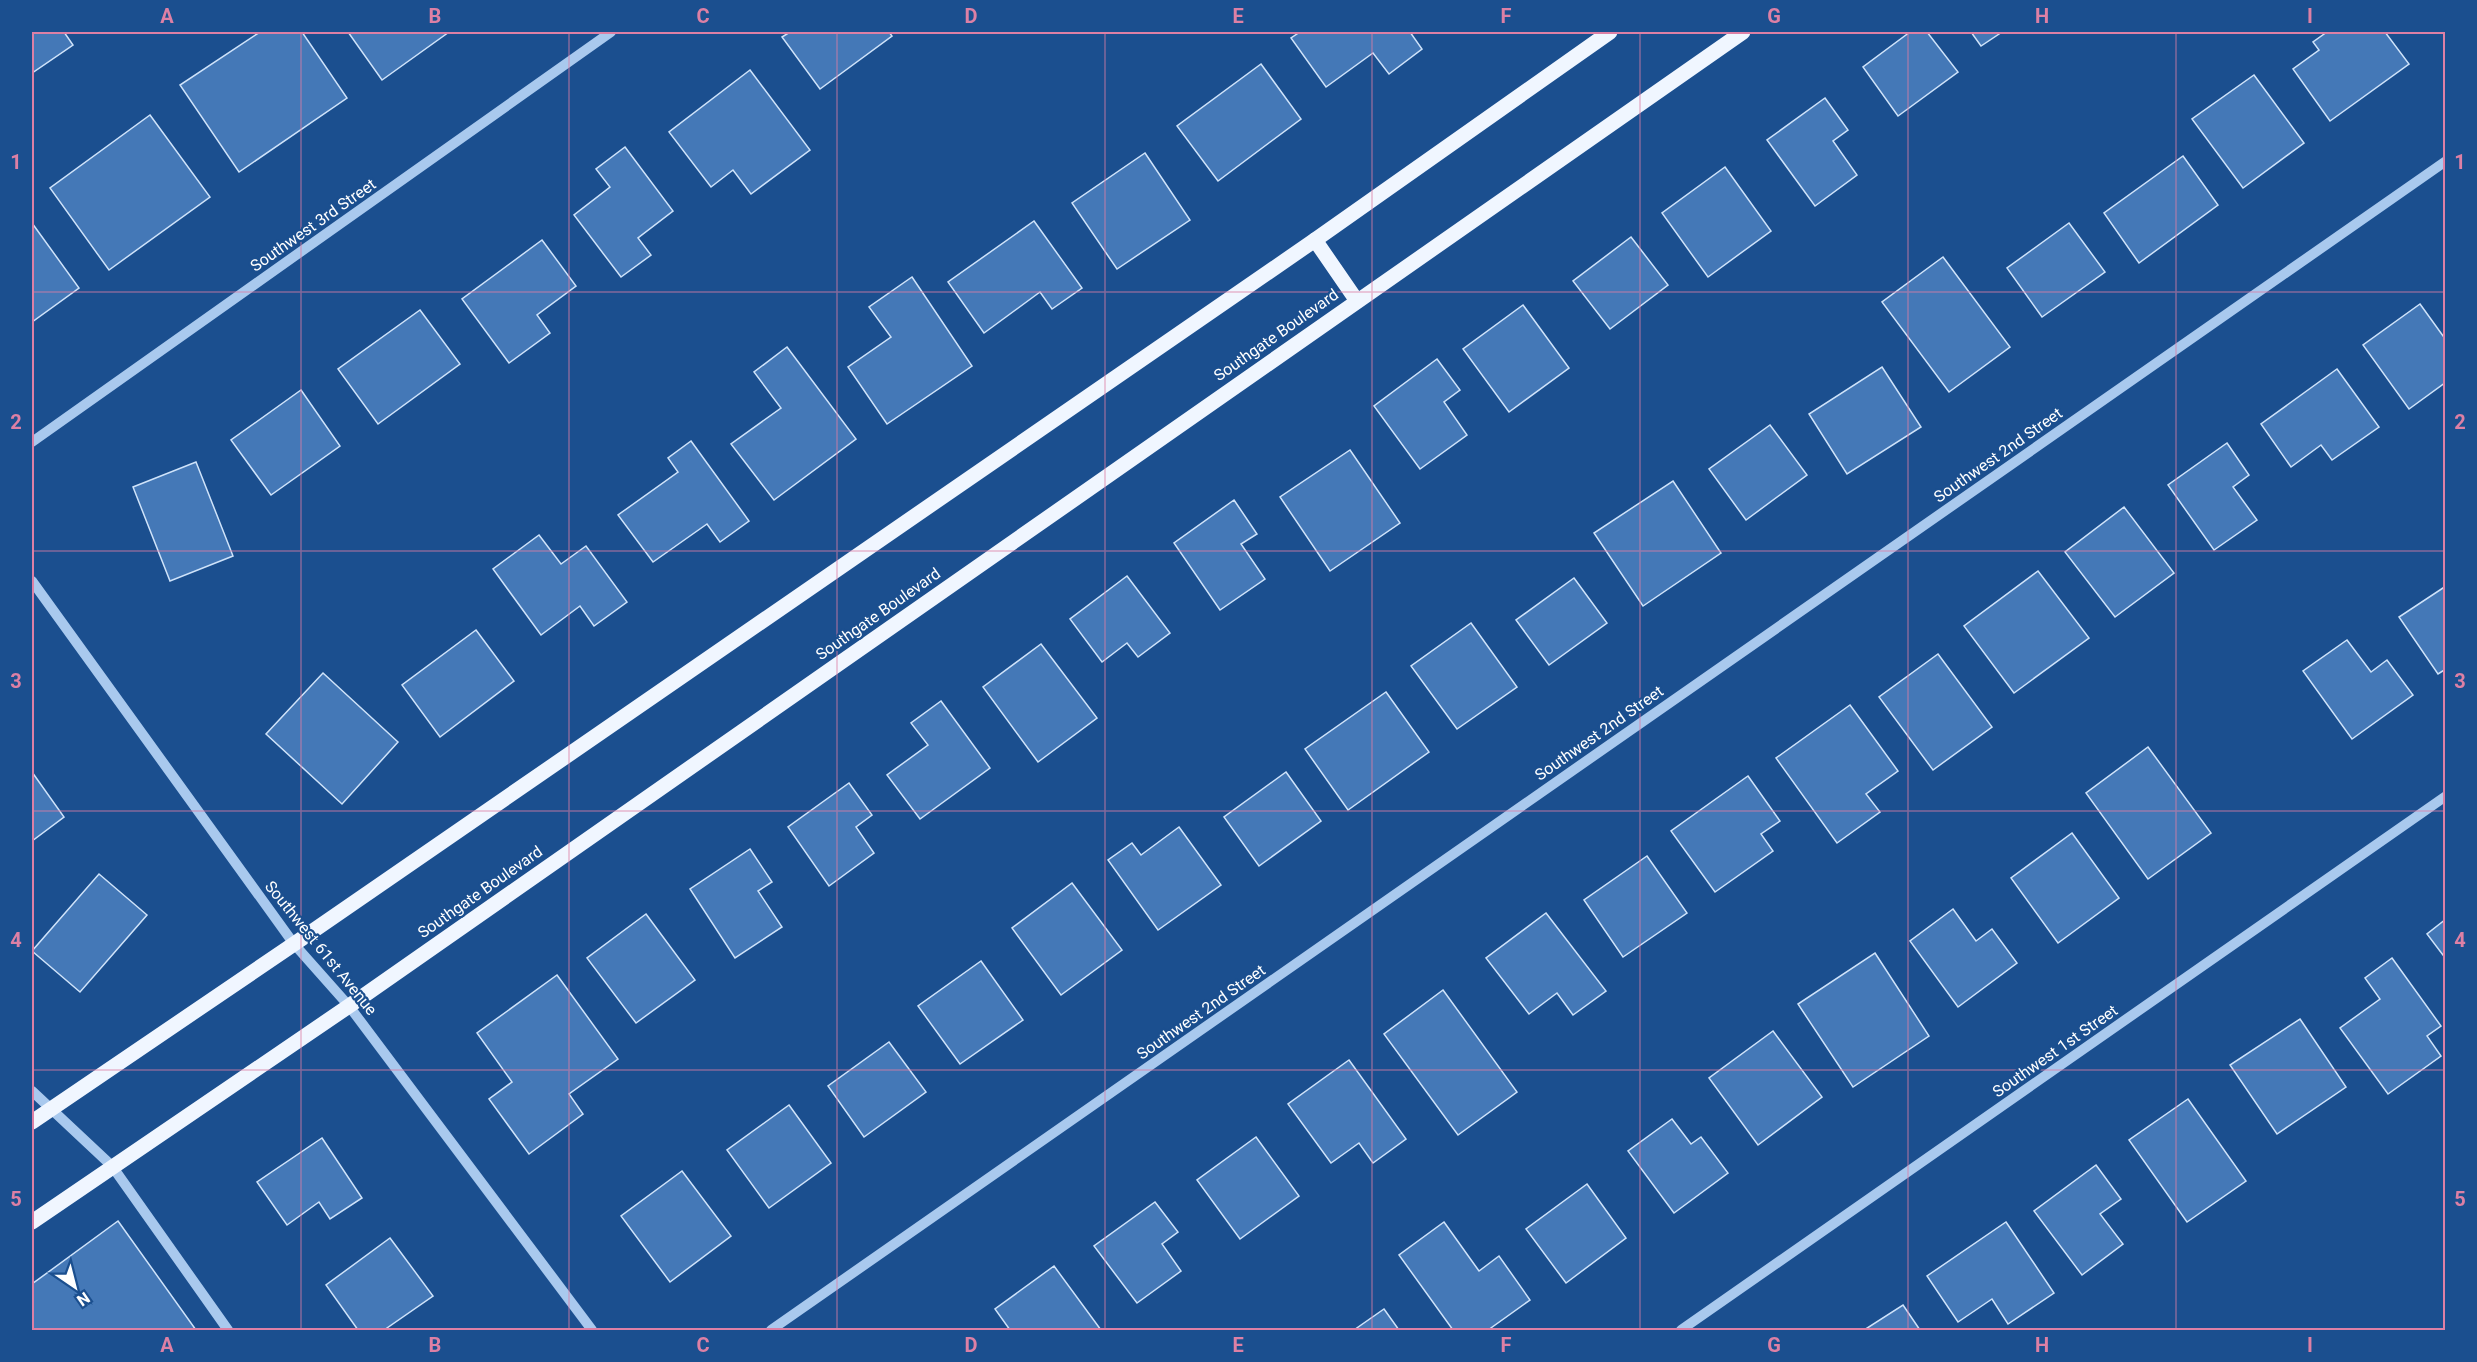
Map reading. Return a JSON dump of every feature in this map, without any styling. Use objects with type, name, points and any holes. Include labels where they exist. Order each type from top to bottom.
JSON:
[{"type":"main road","points":[[32,1122],[1315,240],[1611,32]]},
{"type":"main road","name":"Southgate Boulevard","points":[[32,1222],[349,1006],[1743,32]]},
{"type":"main road","points":[[1315,240],[1357,301]]},
{"type":"street","name":"Southwest 3rd Street","points":[[32,442],[611,32]]},
{"type":"street","name":"Southwest 2nd Street","points":[[771,1330],[2445,161]]},
{"type":"street","name":"Southwest 61st Avenue","points":[[32,581],[294,944],[349,1006],[592,1330]]},
{"type":"street","name":"Southwest 1st Street","points":[[1681,1330],[2445,796]]},
{"type":"street","points":[[32,1091],[112,1166],[228,1330]]},
{"type":"building","points":[[32,32],[64,32],[73,45],[32,73]]},
{"type":"building","points":[[260,32],[302,32],[347,98],[239,172],[180,85]]},
{"type":"building","points":[[348,32],[449,32],[382,80]]},
{"type":"building","points":[[790,32],[889,32],[892,36],[820,89],[782,37]]},
{"type":"building","points":[[1300,32],[1410,32],[1422,49],[1389,74],[1373,53],[1326,87],[1291,38]]},
{"type":"building","points":[[1910,32],[1927,32],[1958,72],[1898,116],[1863,67]]},
{"type":"building","points":[[1971,32],[2002,32],[1981,46]]},
{"type":"building","points":[[2327,32],[2385,32],[2409,64],[2330,121],[2293,69],[2319,50],[2313,42]]},
{"type":"building","points":[[1261,64],[1301,119],[1218,181],[1177,126]]},
{"type":"building","points":[[750,70],[810,150],[751,194],[733,170],[711,187],[669,132]]},
{"type":"building","points":[[2254,75],[2304,143],[2243,188],[2192,119]]},
{"type":"building","points":[[1825,98],[1848,130],[1833,141],[1857,175],[1815,206],[1767,140]]},
{"type":"building","points":[[150,115],[210,197],[109,270],[50,188]]},
{"type":"building","points":[[625,147],[673,211],[638,238],[651,255],[621,277],[574,215],[610,187],[596,169]]},
{"type":"building","points":[[1145,153],[1190,220],[1117,269],[1072,203]]},
{"type":"building","points":[[2183,156],[2218,205],[2139,263],[2104,213]]},
{"type":"building","points":[[1725,167],[1771,231],[1708,277],[1662,213]]},
{"type":"building","points":[[1034,221],[1082,288],[1052,309],[1040,292],[984,333],[948,282]]},
{"type":"building","points":[[32,223],[79,288],[32,322]]},
{"type":"building","points":[[2069,223],[2105,272],[2042,317],[2007,268]]},
{"type":"building","points":[[1631,237],[1668,285],[1610,329],[1573,281]]},
{"type":"building","points":[[542,240],[576,286],[537,315],[550,333],[509,363],[462,299]]},
{"type":"building","points":[[1943,257],[2010,347],[1949,392],[1882,302]]},
{"type":"building","points":[[912,277],[972,366],[887,424],[848,367],[891,337],[869,307]]},
{"type":"building","points":[[2420,304],[2446,340],[2446,382],[2409,409],[2363,345]]},
{"type":"building","points":[[1523,305],[1569,368],[1509,412],[1463,349]]},
{"type":"building","points":[[420,310],[460,364],[378,424],[338,369]]},
{"type":"building","points":[[787,347],[856,439],[774,500],[731,444],[781,408],[754,372]]},
{"type":"building","points":[[1437,359],[1460,390],[1444,402],[1467,435],[1420,469],[1374,406]]},
{"type":"building","points":[[1882,367],[1921,427],[1847,474],[1809,414]]},
{"type":"building","points":[[2337,369],[2379,427],[2332,460],[2321,445],[2291,467],[2261,424]]},
{"type":"building","points":[[301,390],[340,446],[271,495],[231,440]]},
{"type":"building","points":[[1770,425],[1807,475],[1746,520],[1709,469]]},
{"type":"building","points":[[691,441],[749,521],[720,542],[707,524],[653,562],[618,515],[678,472],[668,458]]},
{"type":"building","points":[[2227,443],[2249,475],[2233,487],[2257,520],[2214,550],[2168,485]]},
{"type":"building","points":[[1350,450],[1400,523],[1330,571],[1280,497]]},
{"type":"building","points":[[196,462],[233,556],[170,581],[133,487]]},
{"type":"building","points":[[1673,481],[1721,553],[1643,606],[1594,533]]},
{"type":"building","points":[[1234,500],[1257,534],[1241,544],[1265,579],[1220,610],[1174,543]]},
{"type":"building","points":[[2124,507],[2174,573],[2115,617],[2065,552]]},
{"type":"building","points":[[539,535],[561,564],[586,546],[627,602],[594,626],[580,606],[541,635],[493,569]]},
{"type":"building","points":[[2038,571],[2089,638],[2014,693],[1964,626]]},
{"type":"building","points":[[1127,576],[1170,633],[1138,657],[1127,643],[1102,662],[1070,619]]},
{"type":"building","points":[[1574,578],[1607,623],[1549,665],[1516,620]]},
{"type":"building","points":[[2446,586],[2446,669],[2438,674],[2399,617]]},
{"type":"building","points":[[1471,623],[1517,687],[1457,729],[1411,666]]},
{"type":"building","points":[[476,630],[514,681],[440,737],[402,685]]},
{"type":"building","points":[[2347,640],[2371,672],[2387,660],[2413,695],[2352,739],[2303,671]]},
{"type":"building","points":[[1041,644],[1097,718],[1038,762],[983,687]]},
{"type":"building","points":[[1938,654],[1992,727],[1933,770],[1879,697]]},
{"type":"building","points":[[323,673],[398,742],[342,804],[266,734]]},
{"type":"building","points":[[1386,692],[1429,752],[1348,810],[1305,749]]},
{"type":"building","points":[[941,701],[990,768],[920,819],[887,775],[928,745],[911,723]]},
{"type":"building","points":[[1850,705],[1898,771],[1866,794],[1880,812],[1837,843],[1776,758]]},
{"type":"building","points":[[2148,747],[2211,833],[2148,879],[2086,793]]},
{"type":"building","points":[[32,772],[64,817],[32,841]]},
{"type":"building","points":[[1286,772],[1321,821],[1259,866],[1224,817]]},
{"type":"building","points":[[1748,776],[1780,821],[1761,834],[1773,851],[1715,892],[1671,831]]},
{"type":"building","points":[[849,783],[872,815],[856,827],[874,853],[829,886],[788,827]]},
{"type":"building","points":[[1179,827],[1221,885],[1158,930],[1108,860],[1132,843],[1141,855]]},
{"type":"building","points":[[2072,833],[2119,898],[2058,943],[2011,878]]},
{"type":"building","points":[[750,849],[772,882],[758,891],[782,927],[735,958],[690,889]]},
{"type":"building","points":[[1647,856],[1687,913],[1623,957],[1584,900]]},
{"type":"building","points":[[99,874],[147,915],[80,992],[32,951]]},
{"type":"building","points":[[1072,883],[1122,950],[1061,995],[1012,928]]},
{"type":"building","points":[[1953,909],[1976,941],[1992,929],[2017,963],[1958,1007],[1910,941]]},
{"type":"building","points":[[1546,913],[1606,991],[1573,1015],[1557,993],[1529,1014],[1486,958]]},
{"type":"building","points":[[646,914],[695,980],[636,1023],[587,958]]},
{"type":"building","points":[[2446,919],[2446,959],[2427,934]]},
{"type":"building","points":[[1875,953],[1929,1036],[1853,1087],[1798,1004]]},
{"type":"building","points":[[2392,958],[2441,1026],[2427,1036],[2441,1056],[2388,1094],[2340,1028],[2380,999],[2365,978]]},
{"type":"building","points":[[981,961],[1023,1020],[960,1064],[918,1006]]},
{"type":"building","points":[[557,975],[618,1059],[569,1094],[583,1114],[529,1154],[489,1099],[512,1082],[477,1033]]},
{"type":"building","points":[[1443,990],[1517,1092],[1458,1135],[1384,1034]]},
{"type":"building","points":[[2300,1019],[2346,1087],[2277,1134],[2230,1065]]},
{"type":"building","points":[[1773,1031],[1822,1097],[1758,1145],[1709,1078]]},
{"type":"building","points":[[889,1042],[926,1092],[864,1137],[828,1086]]},
{"type":"building","points":[[1349,1060],[1406,1139],[1373,1163],[1359,1143],[1331,1163],[1288,1104]]},
{"type":"building","points":[[2188,1099],[2246,1181],[2187,1222],[2129,1140]]},
{"type":"building","points":[[789,1105],[831,1163],[769,1208],[727,1150]]},
{"type":"building","points":[[1672,1119],[1691,1144],[1701,1137],[1728,1173],[1674,1213],[1628,1151]]},
{"type":"building","points":[[1256,1137],[1299,1196],[1240,1239],[1197,1180]]},
{"type":"building","points":[[322,1138],[362,1198],[330,1219],[319,1202],[287,1225],[257,1182]]},
{"type":"building","points":[[2096,1165],[2121,1199],[2100,1214],[2123,1244],[2082,1275],[2034,1211]]},
{"type":"building","points":[[682,1171],[731,1236],[670,1282],[621,1216]]},
{"type":"building","points":[[1587,1184],[1626,1238],[1566,1283],[1526,1229]]},
{"type":"building","points":[[1155,1202],[1178,1232],[1162,1244],[1181,1271],[1137,1303],[1094,1246]]},
{"type":"building","points":[[118,1221],[196,1330],[32,1330],[32,1284]]},
{"type":"building","points":[[1444,1222],[1479,1271],[1499,1256],[1530,1300],[1488,1330],[1453,1330],[1399,1255]]},
{"type":"building","points":[[2006,1222],[2054,1293],[2008,1324],[1992,1299],[1958,1322],[1927,1276]]},
{"type":"building","points":[[390,1238],[433,1296],[384,1330],[358,1330],[326,1285]]},
{"type":"building","points":[[1054,1266],[1101,1330],[1010,1330],[995,1309]]},
{"type":"building","points":[[1903,1305],[1920,1330],[1864,1330]]},
{"type":"building","points":[[1384,1309],[1399,1330],[1354,1330]]}]
